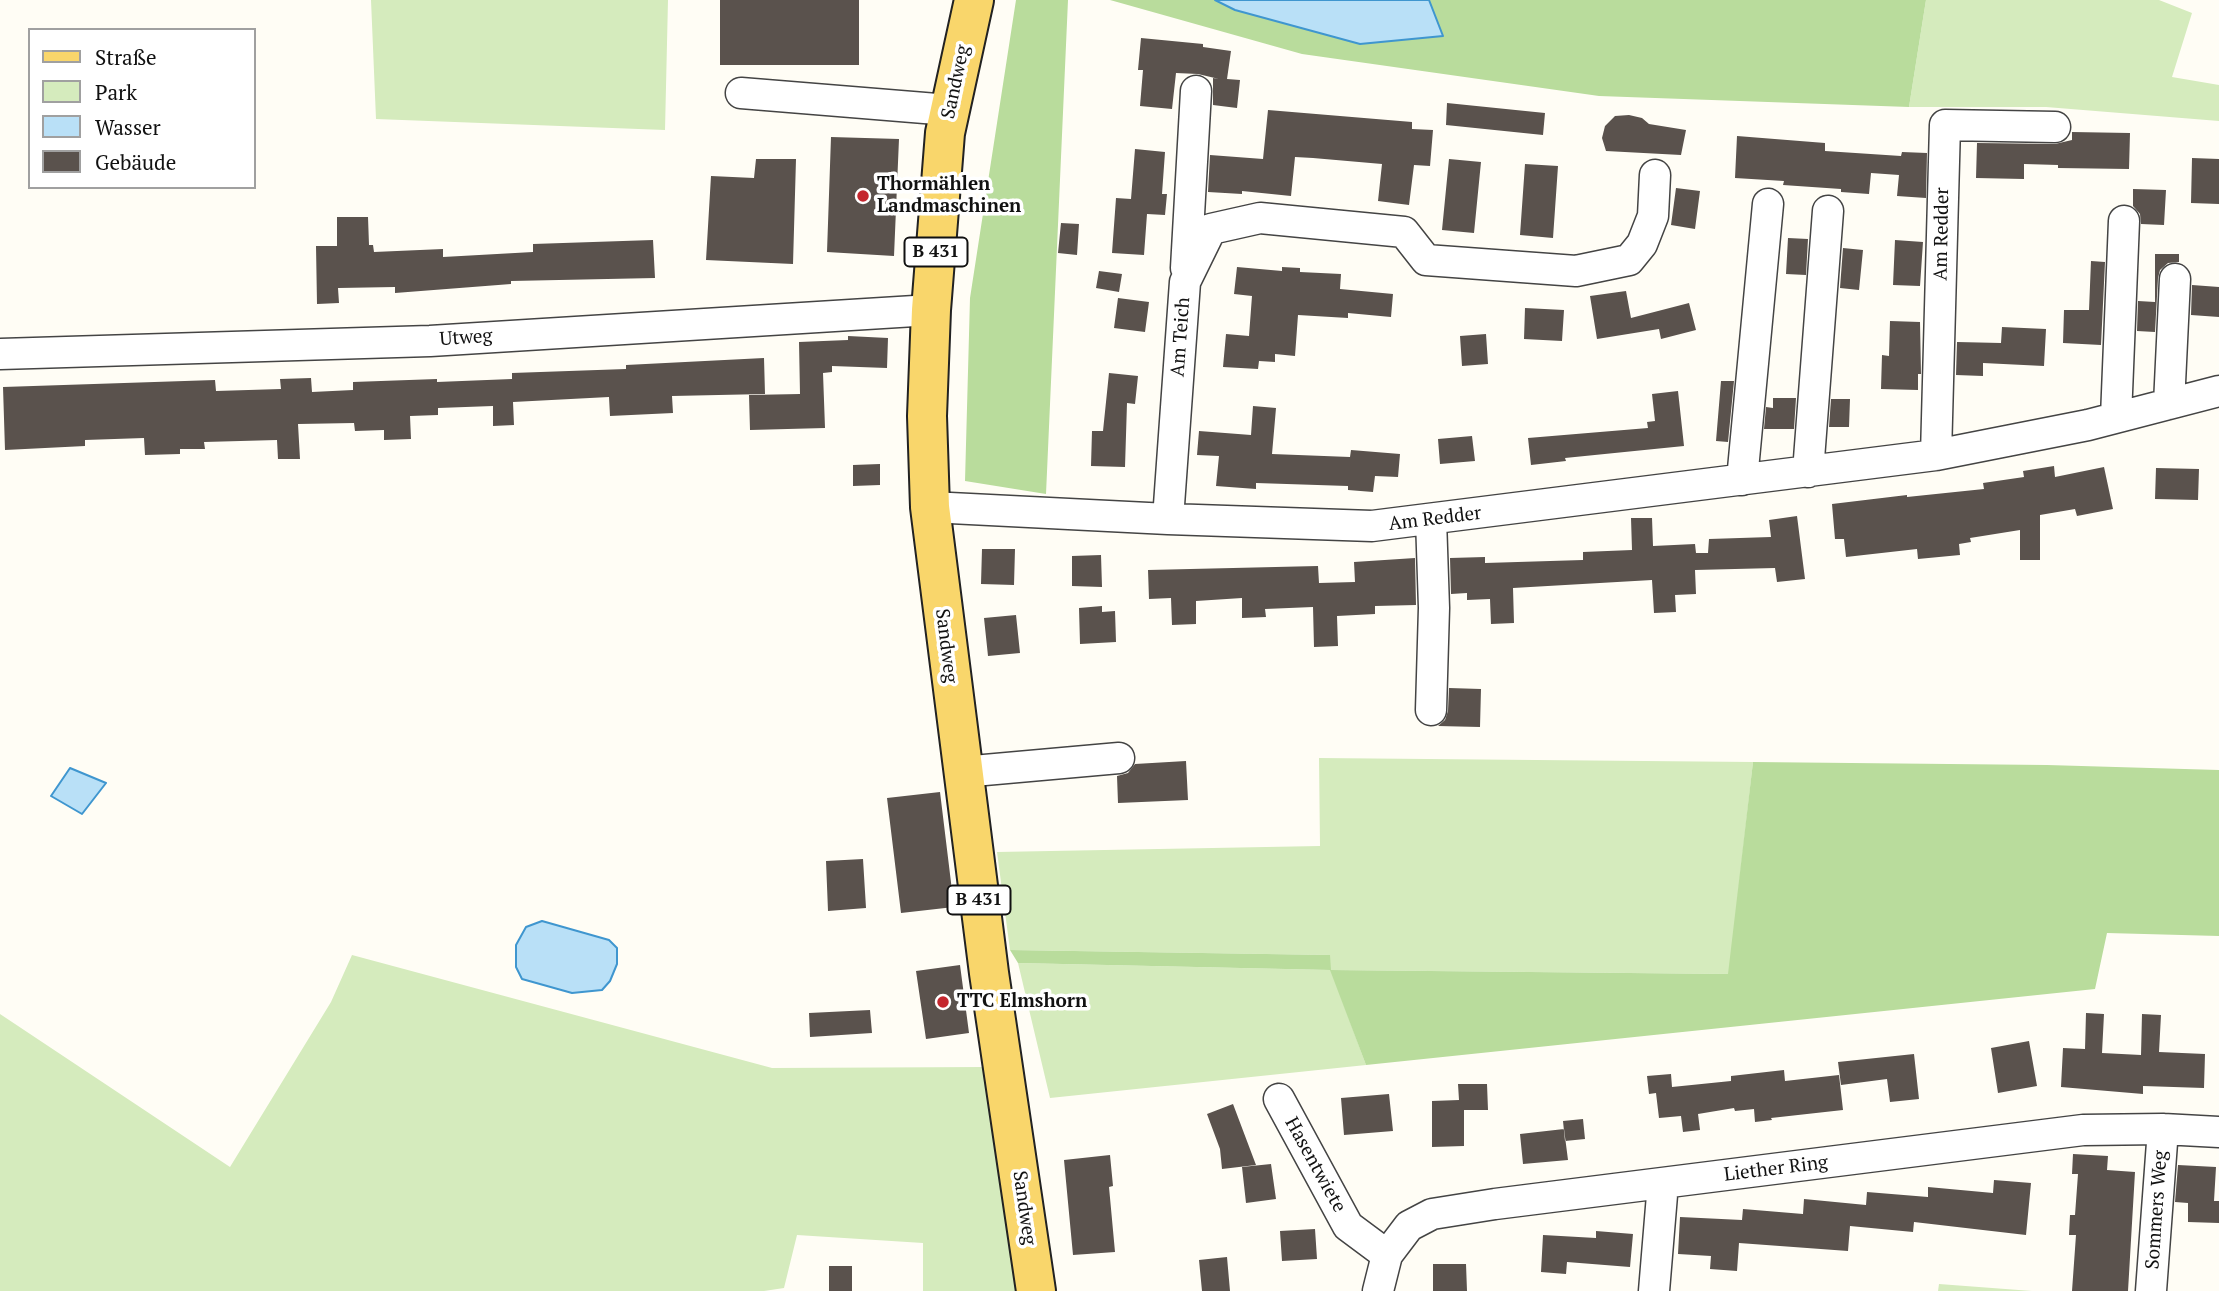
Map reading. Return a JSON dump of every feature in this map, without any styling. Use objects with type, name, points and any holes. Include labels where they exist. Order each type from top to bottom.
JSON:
[{"type":"main road","name":"Sandweg","points":[[974,0],[945,133],[931,310],[928,416],[930,507],[987,959],[1036,1291]]},
{"type":"street","points":[[1185,282],[1196,92]]},
{"type":"street","points":[[741,93],[948,110]]},
{"type":"street","name":"Am Redder","points":[[1936,455],[1945,125],[2056,127]]},
{"type":"street","name":"Am Teich","points":[[1168,519],[1185,282],[1211,229],[1261,218],[1404,232],[1426,260],[1576,271],[1629,260],[1642,244],[1653,216],[1655,175]]},
{"type":"street","points":[[1742,480],[1768,204]]},
{"type":"street","points":[[1808,471],[1828,211]]},
{"type":"street","points":[[2116,417],[2124,221]]},
{"type":"street","points":[[2169,404],[2175,279]]},
{"type":"street","name":"Utweg","points":[[0,354],[430,341],[931,310]]},
{"type":"street","name":"Am Redder","points":[[930,507],[1372,526],[1936,455],[2116,417],[2219,391]]},
{"type":"street","points":[[1431,519],[1434,608],[1431,710]]},
{"type":"street","points":[[962,772],[1119,758]]},
{"type":"street","name":"Hasentwiete","points":[[1279,1099],[1348,1226],[1387,1255]]},
{"type":"street","name":"Liether Ring","points":[[1378,1291],[1387,1255],[1409,1226],[1432,1214],[2083,1130],[2163,1129],[2219,1132]]},
{"type":"street","name":"Sommers Weg","points":[[2151,1291],[2163,1129]]},
{"type":"street","points":[[1654,1291],[1663,1183]]},
{"type":"green space","points":[[371,0],[668,0],[665,130],[376,119]]},
{"type":"green space","points":[[1016,0],[1068,0],[1046,494],[965,481],[970,298]]},
{"type":"green space","points":[[1110,0],[1215,0],[1235,10],[1360,44],[1443,36],[1429,0],[1926,0],[1909,107],[1599,96],[1302,54]]},
{"type":"green space","points":[[1926,0],[2159,0],[2192,13],[2172,77],[2219,85],[2219,121],[2046,107],[1909,107]]},
{"type":"green space","points":[[1319,758],[1753,762],[1729,974],[1331,970],[1366,1065],[1050,1098],[1018,963],[1330,970],[1330,955],[1010,950],[997,852],[1320,846]]},
{"type":"green space","points":[[1753,762],[2219,770],[2219,936],[2107,933],[2095,989],[1366,1065],[1330,970],[1018,963],[1010,950],[1330,955],[1331,970],[1728,974]]},
{"type":"green space","points":[[352,955],[772,1068],[985,1067],[1017,1291],[923,1291],[923,1243],[797,1235],[784,1288],[764,1291],[0,1291],[0,1014],[230,1167],[331,1002]]},
{"type":"green space","points":[[1939,1284],[2032,1291],[1938,1291]]},
{"type":"water","points":[[1215,0],[1429,0],[1443,36],[1360,44],[1235,10]]},
{"type":"water","points":[[70,768],[106,783],[82,814],[51,796]]},
{"type":"water","points":[[542,921],[609,940],[617,948],[617,964],[610,981],[602,990],[572,993],[522,979],[516,967],[516,945],[526,927]]},
{"type":"building","points":[[720,0],[859,0],[859,65],[720,65]]},
{"type":"building","points":[[1141,38],[1203,44],[1203,47],[1231,51],[1227,79],[1240,80],[1237,108],[1213,105],[1213,78],[1219,79],[1198,74],[1176,73],[1172,109],[1140,106],[1143,70],[1138,70]]},
{"type":"building","points":[[1447,103],[1545,113],[1543,135],[1446,125]]},
{"type":"building","points":[[1268,110],[1412,122],[1412,129],[1433,130],[1430,166],[1414,165],[1409,205],[1378,201],[1382,164],[1313,158],[1295,157],[1291,196],[1242,191],[1242,194],[1208,192],[1210,155],[1263,159]]},
{"type":"building","points":[[1615,116],[1642,118],[1649,124],[1686,130],[1681,155],[1606,151],[1602,138],[1605,126]]},
{"type":"building","points":[[2072,132],[2130,133],[2129,169],[2058,168],[2058,165],[2024,164],[2024,179],[1976,178],[1977,143],[2055,144],[2072,140]]},
{"type":"building","points":[[1737,136],[1825,143],[1825,151],[1901,156],[1902,152],[1927,153],[1926,198],[1897,196],[1899,175],[1871,173],[1869,194],[1783,185],[1784,181],[1735,178]]},
{"type":"building","name":"Thormählen Landmaschinen","points":[[831,137],[899,139],[894,256],[827,252]]},
{"type":"building","points":[[1135,149],[1165,152],[1162,194],[1167,194],[1165,215],[1147,214],[1144,255],[1112,253],[1116,198],[1131,199]]},
{"type":"building","points":[[2192,158],[2219,159],[2219,204],[2191,203]]},
{"type":"building","points":[[756,159],[796,159],[793,264],[706,260],[711,176],[754,178]]},
{"type":"building","points":[[1449,159],[1481,162],[1474,233],[1442,230]]},
{"type":"building","points":[[1525,164],[1558,166],[1553,238],[1520,235]]},
{"type":"building","points":[[1676,188],[1700,191],[1695,229],[1671,225]]},
{"type":"building","points":[[2133,189],[2166,190],[2164,225],[2141,224],[2140,214],[2133,206]]},
{"type":"building","points":[[337,217],[368,217],[369,245],[373,245],[374,252],[443,249],[443,257],[533,252],[533,244],[653,240],[655,278],[511,281],[511,284],[395,293],[395,287],[338,288],[339,303],[317,304],[316,246],[337,246]]},
{"type":"building","points":[[1061,223],[1079,224],[1077,255],[1058,253]]},
{"type":"building","points":[[1788,238],[1808,239],[1806,275],[1786,274]]},
{"type":"building","points":[[1895,240],[1923,242],[1920,286],[1893,285]]},
{"type":"building","points":[[1843,248],[1863,250],[1859,290],[1840,288]]},
{"type":"building","points":[[2155,254],[2179,254],[2179,262],[2168,263],[2160,270],[2155,332],[2137,331],[2138,301],[2155,302]]},
{"type":"building","points":[[2091,261],[2105,262],[2101,345],[2063,343],[2064,310],[2089,310]]},
{"type":"building","points":[[1237,267],[1282,271],[1282,267],[1300,268],[1300,272],[1341,274],[1340,289],[1393,294],[1391,317],[1348,313],[1348,318],[1298,315],[1295,356],[1275,354],[1275,362],[1259,361],[1258,369],[1223,367],[1226,334],[1249,336],[1252,296],[1234,294]]},
{"type":"building","points":[[1099,271],[1122,274],[1119,292],[1096,288]]},
{"type":"building","points":[[2192,285],[2219,287],[2219,317],[2191,315]]},
{"type":"building","points":[[1626,291],[1631,318],[1689,303],[1696,330],[1661,339],[1659,329],[1597,339],[1590,296]]},
{"type":"building","points":[[1118,298],[1149,302],[1145,332],[1114,328]]},
{"type":"building","points":[[1525,308],[1564,310],[1562,341],[1524,339]]},
{"type":"building","points":[[1890,321],[1920,322],[1921,374],[1918,374],[1918,390],[1881,389],[1882,355],[1889,356]]},
{"type":"building","points":[[2002,327],[2046,329],[2044,366],[1983,363],[1983,376],[1956,375],[1957,342],[2001,343]]},
{"type":"building","points":[[1486,334],[1488,364],[1462,366],[1460,336]]},
{"type":"building","points":[[848,336],[888,338],[887,368],[832,366],[832,372],[823,373],[825,428],[750,430],[749,395],[800,394],[799,342],[848,340]]},
{"type":"building","points":[[764,358],[765,394],[672,396],[673,413],[610,416],[609,397],[513,402],[514,425],[493,426],[493,406],[438,408],[438,415],[410,416],[411,439],[384,440],[384,430],[355,431],[354,423],[298,424],[300,459],[278,459],[277,440],[204,442],[205,449],[180,449],[180,454],[145,455],[144,438],[85,440],[85,446],[5,450],[3,387],[215,380],[216,391],[281,389],[280,379],[311,378],[312,392],[353,390],[353,382],[512,379],[512,373],[626,369],[626,365]]},
{"type":"building","points":[[1109,373],[1138,376],[1135,404],[1127,403],[1125,467],[1091,466],[1092,431],[1103,431]]},
{"type":"building","points":[[1721,381],[1734,381],[1728,442],[1716,441]]},
{"type":"building","points":[[1678,391],[1684,446],[1565,458],[1566,461],[1531,465],[1528,438],[1648,428],[1647,422],[1655,421],[1652,394]]},
{"type":"building","points":[[1773,398],[1796,398],[1794,429],[1764,429],[1766,407],[1773,408]]},
{"type":"building","points":[[1831,399],[1850,399],[1849,427],[1829,427]]},
{"type":"building","points":[[1253,406],[1276,408],[1272,454],[1350,457],[1351,450],[1400,454],[1398,477],[1375,476],[1373,492],[1348,490],[1348,486],[1256,483],[1256,489],[1216,486],[1219,456],[1197,455],[1199,431],[1251,435]]},
{"type":"building","points":[[1472,436],[1475,461],[1440,464],[1438,439]]},
{"type":"building","points":[[880,464],[880,485],[853,486],[853,465]]},
{"type":"building","points":[[2054,466],[2055,477],[2104,467],[2113,509],[2077,516],[2075,509],[2040,515],[2040,560],[2020,560],[2020,530],[1970,538],[1971,542],[1959,544],[1960,555],[1918,559],[1917,549],[1846,557],[1844,539],[1835,539],[1832,504],[1984,489],[1983,483],[2024,477],[2023,471]]},
{"type":"building","points":[[2156,468],[2199,469],[2198,500],[2155,499]]},
{"type":"building","points":[[1797,516],[1805,579],[1777,582],[1775,568],[1695,570],[1696,594],[1675,595],[1676,612],[1654,613],[1652,580],[1513,588],[1514,623],[1491,624],[1490,599],[1467,600],[1467,593],[1451,594],[1450,558],[1485,557],[1485,563],[1583,560],[1583,552],[1632,550],[1631,518],[1652,518],[1653,546],[1695,544],[1696,553],[1708,553],[1709,539],[1771,537],[1769,520]]},
{"type":"building","points":[[982,549],[1015,549],[1014,585],[981,584]]},
{"type":"building","points":[[1101,555],[1102,587],[1072,586],[1072,556]]},
{"type":"building","points":[[1415,558],[1416,605],[1375,606],[1375,614],[1337,616],[1338,646],[1314,647],[1313,607],[1265,609],[1266,617],[1242,618],[1242,598],[1196,601],[1196,624],[1172,625],[1171,598],[1149,599],[1148,570],[1318,566],[1319,583],[1355,582],[1354,562]]},
{"type":"building","points":[[1102,606],[1102,612],[1115,611],[1116,642],[1080,644],[1079,608]]},
{"type":"building","points":[[1016,615],[1020,653],[988,656],[984,618]]},
{"type":"building","points":[[1449,688],[1481,689],[1480,727],[1438,726],[1445,720],[1448,711]]},
{"type":"building","points":[[1186,761],[1188,800],[1118,803],[1117,776],[1128,773],[1135,764]]},
{"type":"building","points":[[940,792],[954,907],[901,913],[887,798]]},
{"type":"building","points":[[863,859],[866,908],[828,911],[826,861]]},
{"type":"building","name":"TTC Elmshorn","points":[[960,965],[969,1033],[926,1039],[916,971]]},
{"type":"building","points":[[870,1010],[872,1033],[810,1037],[809,1013]]},
{"type":"building","points":[[2086,1013],[2104,1014],[2102,1053],[2141,1055],[2142,1014],[2161,1015],[2159,1052],[2205,1054],[2204,1088],[2143,1086],[2143,1094],[2061,1087],[2063,1048],[2085,1049]]},
{"type":"building","points":[[2029,1041],[2037,1086],[1998,1093],[1991,1048]]},
{"type":"building","points":[[1914,1054],[1919,1099],[1890,1102],[1887,1079],[1841,1085],[1838,1062]]},
{"type":"building","points":[[1784,1070],[1785,1081],[1839,1075],[1843,1110],[1755,1122],[1754,1109],[1735,1111],[1734,1108],[1698,1114],[1700,1130],[1683,1132],[1681,1116],[1659,1118],[1656,1093],[1649,1094],[1647,1076],[1671,1074],[1672,1087],[1731,1081],[1731,1076]]},
{"type":"building","points":[[1458,1084],[1487,1084],[1488,1110],[1464,1110],[1464,1146],[1432,1147],[1432,1101],[1459,1100]]},
{"type":"building","points":[[1389,1094],[1393,1131],[1344,1135],[1341,1098]]},
{"type":"building","points":[[1233,1104],[1256,1165],[1222,1169],[1220,1149],[1207,1114]]},
{"type":"building","points":[[1583,1119],[1585,1139],[1565,1141],[1563,1121]]},
{"type":"building","points":[[1564,1129],[1568,1160],[1523,1164],[1520,1134]]},
{"type":"building","points":[[2073,1154],[2108,1156],[2107,1170],[2135,1172],[2128,1291],[2072,1291],[2076,1235],[2069,1235],[2070,1215],[2075,1215],[2078,1174],[2072,1174]]},
{"type":"building","points":[[1110,1155],[1113,1186],[1109,1187],[1115,1252],[1073,1255],[1064,1160]]},
{"type":"building","points":[[1271,1164],[1276,1199],[1246,1203],[1242,1167]]},
{"type":"building","points":[[2178,1165],[2216,1167],[2214,1201],[2219,1201],[2219,1223],[2188,1222],[2188,1203],[2175,1202]]},
{"type":"building","points":[[1994,1180],[2031,1183],[2026,1235],[1914,1222],[1913,1232],[1850,1226],[1848,1251],[1739,1243],[1737,1271],[1710,1269],[1711,1256],[1678,1254],[1680,1217],[1742,1220],[1743,1209],[1803,1214],[1804,1199],[1866,1205],[1867,1192],[1928,1197],[1928,1187],[1993,1193]]},
{"type":"building","points":[[1315,1229],[1317,1259],[1282,1261],[1280,1231]]},
{"type":"building","points":[[1596,1231],[1633,1234],[1630,1267],[1567,1262],[1566,1274],[1541,1272],[1543,1235],[1596,1238]]},
{"type":"building","points":[[1227,1257],[1230,1291],[1202,1291],[1199,1260]]},
{"type":"building","points":[[1433,1264],[1466,1264],[1467,1291],[1433,1291]]},
{"type":"building","points":[[829,1266],[852,1266],[852,1291],[829,1291]]},
{"type":"place","name":"Thormählen Landmaschinen","points":[[863,196]]},
{"type":"place","name":"TTC Elmshorn","points":[[943,1002]]}]
